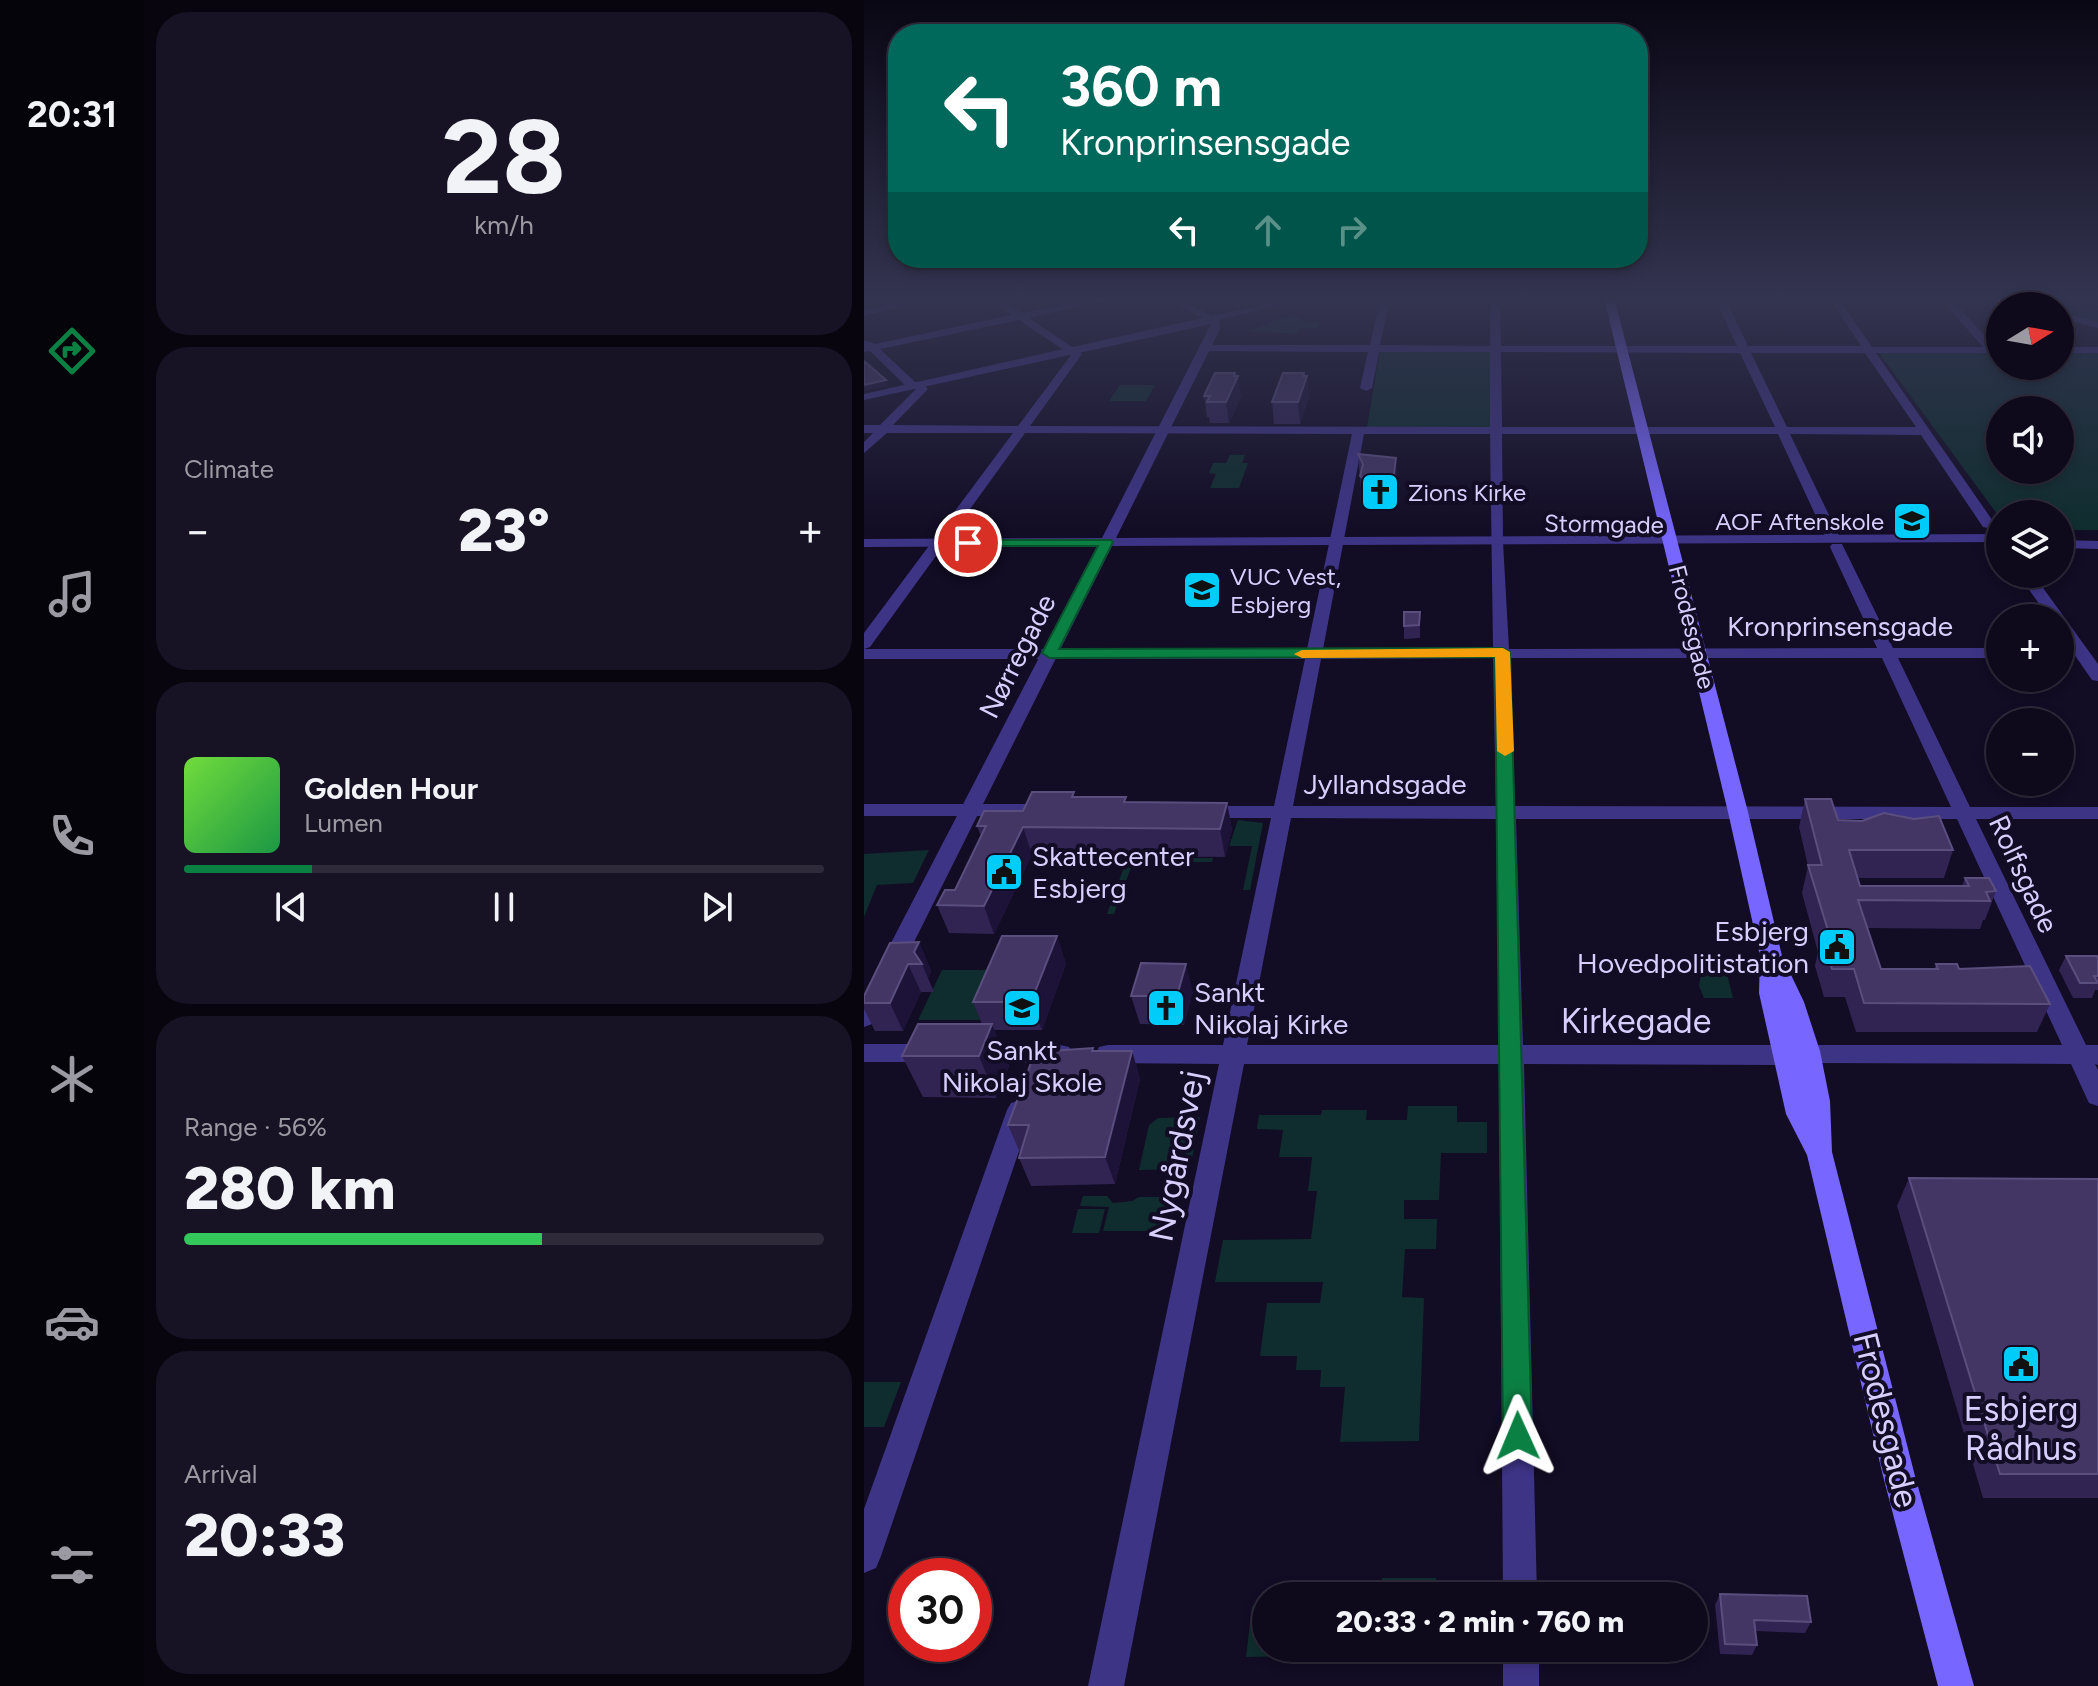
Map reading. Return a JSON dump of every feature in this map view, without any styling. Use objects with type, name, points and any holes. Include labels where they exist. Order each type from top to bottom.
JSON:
[{"type":"main road","name":"Frodesgade","points":[[1629,377],[1771,956],[1770,993],[1795,1054],[1799,1114],[1820,1154],[1899,1476],[1956,1686]]},
{"type":"street","points":[[864,449],[922,389],[904,377]]},
{"type":"street","points":[[864,397],[956,377]]},
{"type":"street","points":[[864,644],[1061,377]]},
{"type":"street","name":"Nørregade","points":[[864,1018],[1188,377]]},
{"type":"street","points":[[1366,388],[1368,377]]},
{"type":"street","points":[[1497,377],[1520,1582]]},
{"type":"street","name":"Rolfsgade","points":[[1757,377],[1964,813],[2088,1054],[2098,1096]]},
{"type":"street","points":[[1886,377],[1986,521]]},
{"type":"street","points":[[864,429],[1924,431]]},
{"type":"street","name":"Nygårdsvej","points":[[1106,1686],[1359,430]]},
{"type":"street","points":[[2074,540],[2098,538]]},
{"type":"street","name":"Stormgade","points":[[864,543],[1986,541]]},
{"type":"street","points":[[2074,542],[2098,545]]},
{"type":"street","points":[[2074,636],[2090,653],[2098,676]]},
{"type":"street","name":"Kronprinsensgade","points":[[864,654],[1986,653]]},
{"type":"street","points":[[864,810],[1063,811]]},
{"type":"street","name":"Jyllandsgade","points":[[1187,811],[2098,813]]},
{"type":"street","name":"Kirkegade","points":[[864,1053],[2088,1054]]},
{"type":"street","points":[[864,1556],[1039,1053]]},
{"type":"street","points":[[1521,1662],[1521,1686]]},
{"type":"green space","points":[[1375,377],[1491,377],[1492,427],[1367,427]]},
{"type":"green space","points":[[1896,377],[2074,380],[2074,377],[2098,377],[2098,530],[2074,530],[2074,500],[1987,500]]},
{"type":"green space","points":[[1120,385],[1155,385],[1146,401],[1109,401]]},
{"type":"green space","points":[[1230,455],[1245,455],[1242,463],[1248,463],[1239,488],[1210,488],[1216,474],[1209,473],[1213,463],[1226,463]]},
{"type":"green space","points":[[1238,820],[1263,823],[1250,890],[1243,890],[1252,846],[1229,846]]},
{"type":"green space","points":[[929,850],[913,883],[877,885],[864,917],[864,854]]},
{"type":"green space","points":[[1213,858],[1212,862],[1133,862],[1114,914],[1107,914],[1124,867],[1115,865],[1115,859]]},
{"type":"green space","points":[[942,970],[1006,970],[985,1020],[918,1020]]},
{"type":"green space","points":[[1701,974],[1727,974],[1733,998],[1704,998],[1699,986]]},
{"type":"green space","points":[[1408,1106],[1457,1106],[1457,1122],[1487,1122],[1487,1153],[1441,1153],[1439,1200],[1404,1200],[1404,1219],[1437,1219],[1436,1249],[1405,1249],[1402,1297],[1424,1298],[1419,1441],[1340,1442],[1345,1387],[1320,1387],[1321,1370],[1296,1370],[1297,1356],[1260,1356],[1267,1303],[1320,1303],[1323,1282],[1215,1282],[1223,1240],[1311,1239],[1317,1191],[1308,1191],[1312,1157],[1279,1157],[1283,1130],[1257,1129],[1259,1115],[1321,1115],[1322,1110],[1367,1110],[1366,1120],[1407,1120]]},
{"type":"green space","points":[[1200,1117],[1190,1169],[1139,1170],[1149,1125],[1158,1118]]},
{"type":"green space","points":[[1083,1196],[1107,1196],[1113,1203],[1139,1197],[1176,1197],[1170,1231],[1103,1231],[1109,1207],[1080,1206]]},
{"type":"green space","points":[[1078,1209],[1105,1209],[1099,1233],[1072,1233]]},
{"type":"green space","points":[[864,1382],[901,1382],[884,1427],[864,1427]]},
{"type":"green space","points":[[1382,1578],[1436,1578],[1436,1582],[1382,1582]]},
{"type":"green space","points":[[1252,1606],[1252,1657],[1246,1657]]},
{"type":"building","points":[[864,377],[882,377],[886,380],[864,385]]},
{"type":"building","points":[[1213,377],[1238,377],[1226,402],[1207,402],[1210,396],[1204,396]]},
{"type":"building","points":[[1282,377],[1307,377],[1298,402],[1272,402]]},
{"type":"building","points":[[1358,454],[1396,458],[1393,481],[1375,485],[1360,476],[1363,464]]},
{"type":"building","points":[[1404,612],[1420,612],[1419,625],[1404,626]]},
{"type":"building","points":[[1032,792],[1074,792],[1072,797],[1126,797],[1124,802],[1227,803],[1220,829],[1023,827],[984,906],[937,905],[945,890],[955,890],[986,826],[977,826],[984,811],[1023,811]]},
{"type":"building","points":[[1805,799],[1831,799],[1838,820],[1862,821],[1884,813],[1914,819],[1939,816],[1953,850],[1849,850],[1860,886],[1969,886],[1965,878],[1989,878],[1996,891],[1986,892],[1990,901],[1858,900],[1881,969],[1938,969],[1936,964],[1957,964],[1959,969],[2030,966],[2050,1004],[1864,1003],[1854,969],[1832,969],[1822,938],[1830,937],[1808,865],[1822,865]]},
{"type":"building","points":[[1002,936],[1057,936],[1031,1002],[973,1002]]},
{"type":"building","points":[[919,942],[914,952],[922,964],[908,964],[890,1003],[864,1003],[864,996],[890,943]]},
{"type":"building","points":[[2066,956],[2097,956],[2098,976],[2094,976],[2098,983],[2080,983]]},
{"type":"building","points":[[1141,963],[1186,964],[1177,996],[1131,996]]},
{"type":"building","points":[[918,1024],[992,1024],[979,1056],[902,1056]]},
{"type":"building","points":[[1093,1048],[1092,1051],[1132,1051],[1105,1157],[1019,1158],[1029,1125],[1008,1125],[1035,1052]]},
{"type":"building","name":"Esbjerg Rådhus","points":[[1909,1178],[2098,1179],[2098,1474],[2000,1474]]},
{"type":"building","points":[[1720,1594],[1807,1596],[1811,1622],[1754,1620],[1757,1645],[1725,1644]]},
{"type":"slow traffic","points":[[1302,654],[1503,652],[1505,751]]},
{"type":"place","name":"Zions Kirke","points":[[1380,492]]},
{"type":"place","name":"AOF Aftenskole","points":[[1912,521]]},
{"type":"place","name":"VUC Vest, Esbjerg","points":[[1202,590]]},
{"type":"place","name":"Skattecenter Esbjerg","points":[[1004,872]]},
{"type":"place","name":"Esbjerg Hovedpolitistation","points":[[1837,947]]},
{"type":"place","name":"Sankt Nikolaj Skole","points":[[1022,1008]]},
{"type":"place","name":"Sankt Nikolaj Kirke","points":[[1166,1008]]},
{"type":"place","name":"Esbjerg Rådhus","points":[[2021,1364]]},
{"type":"route","points":[[968,543],[1106,542],[1050,653],[1503,652],[1518,1436]]}]
